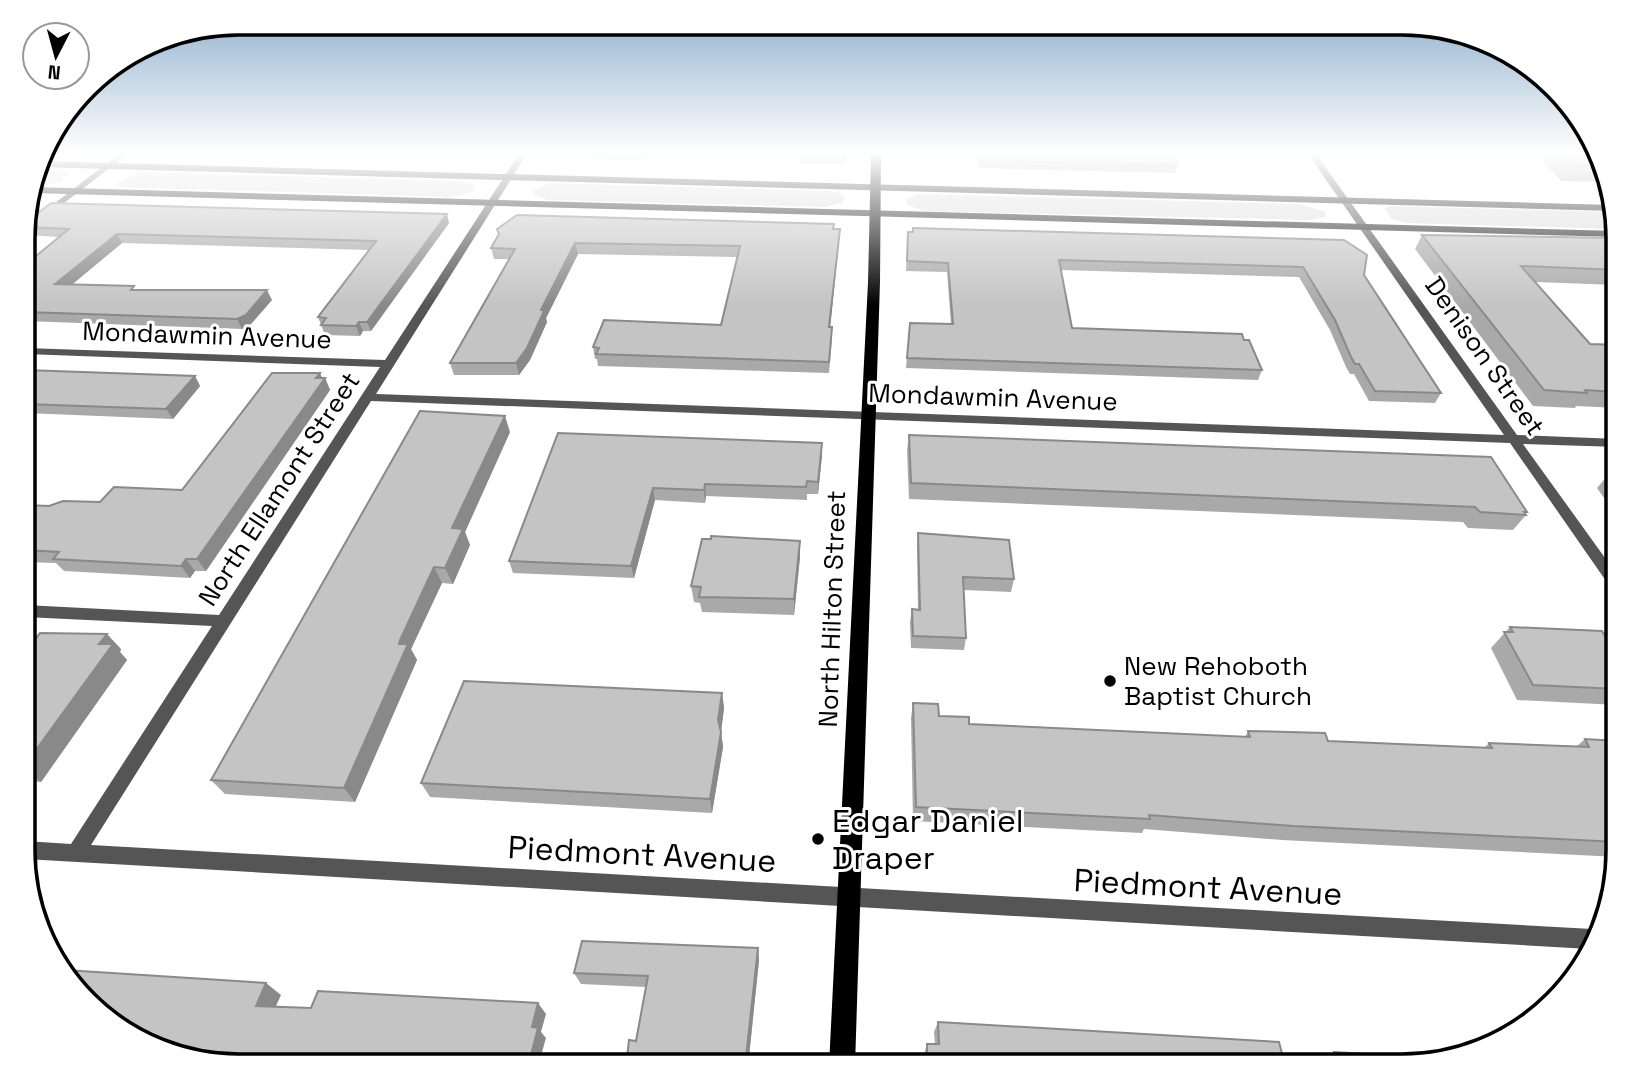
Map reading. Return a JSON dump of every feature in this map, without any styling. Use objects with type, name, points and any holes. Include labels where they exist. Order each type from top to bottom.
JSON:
[{"type":"main road","points":[[522,205],[1606,234]]},
{"type":"main road","name":"North Hilton Street","points":[[842,1054],[874,282],[873,205]]},
{"type":"main road","points":[[1492,205],[1603,208]]},
{"type":"street","points":[[36,221],[57,205]]},
{"type":"street","name":"North Ellamont Street","points":[[76,852],[490,205]]},
{"type":"street","name":"Denison Street","points":[[1349,205],[1606,570]]},
{"type":"street","name":"Mondawmin Avenue","points":[[35,351],[388,364]]},
{"type":"street","name":"Mondawmin Avenue","points":[[367,397],[1606,443]]},
{"type":"street","points":[[35,612],[224,621]]},
{"type":"street","name":"Piedmont Avenue","points":[[35,850],[1586,939]]},
{"type":"shaded area","points":[[738,205],[834,205],[824,207]]},
{"type":"shaded area","points":[[907,205],[1303,205],[1324,211],[1326,217],[1310,220],[925,211]]},
{"type":"shaded area","points":[[1390,206],[1604,212],[1606,229],[1405,223],[1392,219],[1385,209]]},
{"type":"building","points":[[49,205],[117,205],[447,214],[367,322],[359,322],[356,326],[321,325],[326,318],[318,317],[376,241],[117,234],[55,284],[134,286],[131,290],[267,290],[246,315],[237,319],[35,312],[35,257],[69,229],[36,227],[37,214]]},
{"type":"building","points":[[517,215],[834,224],[833,229],[840,229],[829,327],[832,327],[829,362],[596,354],[599,348],[593,347],[604,320],[721,325],[740,246],[575,243],[541,310],[544,311],[527,348],[516,363],[450,363],[515,249],[491,248],[499,234],[497,229]]},
{"type":"building","points":[[913,228],[1344,240],[1367,255],[1364,275],[1441,393],[1375,391],[1359,364],[1355,364],[1335,320],[1303,267],[1059,260],[1072,328],[1242,334],[1244,340],[1249,340],[1262,370],[907,358],[910,323],[953,324],[948,263],[907,261],[908,232],[913,232]]},
{"type":"building","points":[[1422,235],[1606,238],[1606,270],[1521,266],[1590,344],[1606,345],[1606,391],[1585,390],[1587,393],[1544,390]]},
{"type":"building","points":[[35,370],[195,376],[166,409],[35,404]]},
{"type":"building","points":[[272,373],[320,373],[316,378],[325,378],[197,559],[186,559],[181,566],[53,559],[59,552],[35,551],[35,505],[49,506],[63,501],[100,502],[114,487],[182,490]]},
{"type":"building","points":[[420,411],[505,416],[452,528],[463,529],[445,568],[434,567],[400,640],[399,644],[408,644],[344,788],[211,780]]},
{"type":"building","points":[[558,433],[822,443],[818,482],[807,481],[806,487],[705,484],[704,490],[653,488],[631,566],[509,561]]},
{"type":"building","points":[[909,435],[1491,457],[1527,512],[1524,512],[1526,515],[1480,512],[1475,507],[911,483]]},
{"type":"building","points":[[918,533],[1009,540],[1014,579],[963,577],[966,638],[913,636],[912,609],[920,610]]},
{"type":"building","points":[[711,536],[800,541],[794,599],[699,597],[701,587],[691,586],[702,539],[711,539]]},
{"type":"building","points":[[1510,627],[1602,631],[1606,637],[1606,688],[1533,685],[1504,632],[1513,632]]},
{"type":"building","points":[[40,633],[107,634],[99,644],[113,644],[35,751],[35,640]]},
{"type":"building","points":[[464,681],[722,693],[718,720],[721,732],[710,799],[421,783]]},
{"type":"building","points":[[913,703],[938,704],[939,716],[969,717],[969,724],[1250,737],[1248,731],[1325,733],[1328,741],[1492,748],[1489,743],[1589,747],[1585,739],[1606,740],[1606,841],[1293,826],[1149,815],[1150,819],[916,807]]},
{"type":"building","points":[[582,941],[758,948],[746,1054],[627,1054],[629,1040],[636,1041],[648,976],[574,973]]},
{"type":"building","points":[[75,971],[266,983],[256,1006],[311,1008],[318,991],[538,1003],[532,1027],[538,1028],[531,1054],[212,1052],[173,1043],[126,1020],[104,1003]]},
{"type":"building","points":[[938,1022],[1279,1042],[1282,1054],[927,1054],[927,1044],[939,1044]]},
{"type":"building","points":[[1334,1052],[1370,1054],[1335,1054]]},
{"type":"place","name":"New Rehoboth Baptist Church","points":[[1110,681]]},
{"type":"place","name":"Edgar Daniel Draper","points":[[818,839]]}]
